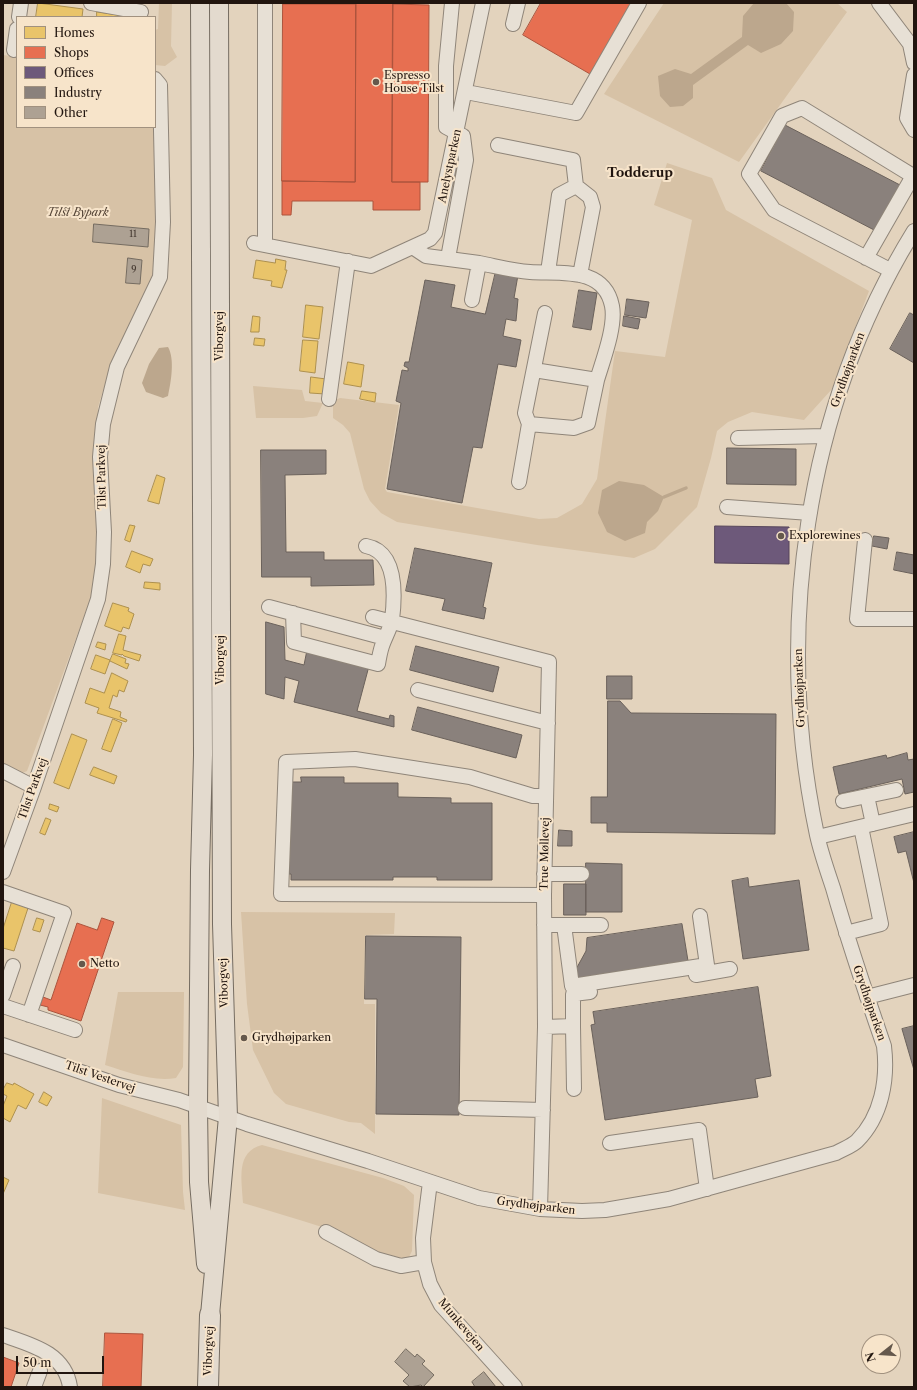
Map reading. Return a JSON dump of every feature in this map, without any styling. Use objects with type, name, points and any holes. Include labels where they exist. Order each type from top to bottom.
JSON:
[{"type":"highway","name":"Viborgvej","points":[[208,1387],[210,1315]]},
{"type":"main road","name":"Viborgvej","points":[[200,3],[203,755],[200,870],[198,1106],[200,1182],[210,1315]]},
{"type":"main road","name":"Viborgvej","points":[[210,1315],[228,1116],[222,924],[219,3]]},
{"type":"street","points":[[19,16],[21,3]]},
{"type":"street","points":[[90,3],[141,12]]},
{"type":"street","name":"Anelystparken","points":[[265,3],[260,244],[371,266],[414,248],[430,239],[436,233],[483,3]]},
{"type":"street","points":[[448,258],[466,160],[463,136],[446,126],[446,66],[452,3]]},
{"type":"street","points":[[513,24],[518,3]]},
{"type":"street","points":[[466,92],[576,113],[639,3]]},
{"type":"street","points":[[879,3],[910,44],[914,63]]},
{"type":"street","points":[[11,50],[16,32]]},
{"type":"street","points":[[914,75],[907,118],[914,130]]},
{"type":"street","name":"Tilst Parkvej","points":[[3,872],[34,788],[98,599],[103,564],[104,532],[100,457],[103,424],[117,367],[160,277],[163,222],[160,85],[156,80]]},
{"type":"street","points":[[866,258],[913,176],[802,108],[782,116],[749,174],[774,210],[866,258],[890,270]]},
{"type":"street","points":[[498,145],[573,160],[576,186],[590,197],[593,207],[580,275]]},
{"type":"street","points":[[548,272],[559,195],[576,186]]},
{"type":"street","name":"Grydhøjparken","points":[[228,1116],[479,1198],[540,1209],[582,1211],[604,1210],[669,1199],[836,1153],[857,1142],[872,1123],[882,1096],[886,1065],[884,1046],[846,933],[818,837],[804,764],[799,692],[799,596],[810,513],[825,436],[858,339],[890,270],[914,231]]},
{"type":"street","points":[[414,248],[426,256],[448,258],[530,272],[548,272],[588,276],[606,288],[612,306],[611,329],[597,380],[588,423],[574,428],[529,424]]},
{"type":"street","points":[[329,399],[348,261]]},
{"type":"street","points":[[472,300],[478,264]]},
{"type":"street","points":[[519,482],[529,424],[525,414],[545,313]]},
{"type":"street","points":[[534,370],[597,380]]},
{"type":"street","points":[[738,438],[825,436]]},
{"type":"street","points":[[728,507],[810,513]]},
{"type":"street","points":[[865,540],[857,619],[914,619]]},
{"type":"street","points":[[293,613],[294,642],[378,664],[385,638],[392,621],[393,585],[388,564],[378,550],[366,546]]},
{"type":"street","points":[[269,607],[385,638]]},
{"type":"street","name":"True Møllevej","points":[[373,616],[549,662],[544,874],[545,1027],[540,1209]]},
{"type":"street","points":[[418,690],[548,723]]},
{"type":"street","points":[[544,895],[281,894],[286,762],[355,759],[470,777],[533,796],[546,796]]},
{"type":"street","points":[[3,771],[34,788]]},
{"type":"street","points":[[843,801],[896,790]]},
{"type":"street","points":[[846,933],[880,924],[867,825],[867,796]]},
{"type":"street","points":[[818,837],[914,814]]},
{"type":"street","points":[[544,874],[582,874]]},
{"type":"street","points":[[3,892],[64,913],[29,1015]]},
{"type":"street","points":[[564,925],[572,986],[707,965],[700,916]]},
{"type":"street","points":[[544,926],[601,924]]},
{"type":"street","points":[[3,995],[13,966]]},
{"type":"street","points":[[574,1089],[573,994],[730,969]]},
{"type":"street","points":[[867,997],[914,985]]},
{"type":"street","points":[[3,1006],[75,1030]]},
{"type":"street","points":[[545,1027],[573,1026]]},
{"type":"street","name":"Tilst Vestervej","points":[[3,1045],[119,1085],[198,1106],[228,1116]]},
{"type":"street","points":[[465,1108],[543,1110]]},
{"type":"street","points":[[610,1143],[698,1130],[707,1189]]},
{"type":"street","name":"Munkevejen","points":[[430,1182],[423,1238],[424,1262],[430,1284],[442,1305],[515,1387]]},
{"type":"street","points":[[326,1232],[376,1259],[401,1266],[424,1262]]},
{"type":"street","points":[[3,1335],[31,1345],[54,1357],[62,1365],[68,1376],[70,1387]]},
{"type":"street","points":[[34,1387],[40,1371]]},
{"type":"green space","points":[[159,3],[172,3],[171,46],[177,57],[165,66],[156,65],[156,30],[158,29]]},
{"type":"green space","points":[[664,3],[837,3],[847,12],[739,162],[604,94]]},
{"type":"green space","name":"Tilst Bypark","points":[[3,55],[16,57],[16,128],[155,128],[155,274],[112,362],[98,407],[96,448],[97,558],[92,595],[27,771],[18,775],[3,763]]},
{"type":"green space","points":[[667,163],[712,178],[726,210],[869,291],[832,389],[804,420],[752,412],[728,422],[717,431],[697,507],[655,549],[634,558],[537,545],[397,522],[381,513],[370,501],[364,489],[350,433],[343,425],[333,418],[333,401],[340,398],[399,405],[385,489],[387,492],[539,519],[557,518],[582,504],[597,479],[615,351],[665,357],[692,220],[654,205]]},
{"type":"green space","points":[[253,386],[302,390],[305,401],[323,403],[317,416],[303,418],[256,418]]},
{"type":"green space","points":[[241,912],[395,913],[394,934],[365,935],[364,1004],[375,1004],[375,1134],[361,1123],[349,1122],[286,1104],[274,1093],[253,1050],[247,1004]]},
{"type":"green space","points":[[118,992],[184,992],[183,1067],[176,1078],[158,1079],[105,1065]]},
{"type":"green space","points":[[102,1098],[181,1125],[185,1210],[98,1193]]},
{"type":"green space","points":[[262,1145],[383,1178],[404,1186],[414,1195],[412,1251],[408,1259],[386,1256],[365,1248],[336,1232],[243,1203],[241,1176],[244,1160],[253,1149]]},
{"type":"shaded area","points":[[754,3],[786,3],[794,12],[793,31],[781,44],[761,53],[748,45],[693,85],[693,98],[683,106],[670,107],[660,96],[658,76],[675,69],[691,74],[742,37],[743,16]]},
{"type":"shaded area","points":[[168,347],[172,364],[171,378],[168,396],[163,398],[146,392],[142,383],[149,364],[159,348]]},
{"type":"shaded area","points":[[619,481],[644,485],[664,497],[658,511],[647,522],[645,533],[625,541],[607,532],[598,513],[602,490]]},
{"type":"building: Homes","points":[[38,3],[83,9],[82,16],[36,16]]},
{"type":"building: Homes","points":[[97,12],[124,16],[97,16]]},
{"type":"building: Homes","points":[[276,259],[286,261],[285,270],[287,270],[282,288],[271,286],[272,281],[253,278],[256,260],[275,263]]},
{"type":"building: Homes","points":[[306,305],[323,307],[319,339],[303,337]]},
{"type":"building: Homes","points":[[253,316],[260,317],[259,332],[251,332]]},
{"type":"building: Homes","points":[[255,338],[265,339],[264,346],[254,345]]},
{"type":"building: Homes","points":[[303,340],[318,341],[315,373],[300,371]]},
{"type":"building: Homes","points":[[348,362],[364,365],[361,387],[344,384]]},
{"type":"building: Homes","points":[[311,377],[326,379],[325,394],[310,393]]},
{"type":"building: Homes","points":[[362,391],[376,393],[375,402],[360,399]]},
{"type":"building: Homes","points":[[157,475],[165,478],[159,504],[148,501]]},
{"type":"building: Homes","points":[[130,525],[135,526],[130,542],[125,540]]},
{"type":"building: Homes","points":[[132,551],[153,559],[150,566],[143,564],[140,573],[126,567]]},
{"type":"building: Homes","points":[[145,582],[160,583],[160,590],[144,588]]},
{"type":"building: Homes","points":[[113,603],[129,608],[128,611],[134,614],[129,629],[123,627],[121,632],[105,626]]},
{"type":"building: Homes","points":[[119,634],[126,636],[123,650],[141,655],[139,661],[122,654],[113,653]]},
{"type":"building: Homes","points":[[98,642],[106,644],[105,650],[96,647]]},
{"type":"building: Homes","points":[[113,654],[126,659],[125,663],[129,664],[127,669],[110,661]]},
{"type":"building: Homes","points":[[96,655],[110,660],[105,674],[91,669]]},
{"type":"building: Homes","points":[[112,673],[128,681],[124,692],[119,690],[117,697],[113,695],[109,708],[121,712],[120,717],[127,720],[126,722],[97,713],[99,708],[85,703],[90,688],[104,693]]},
{"type":"building: Homes","points":[[113,719],[122,723],[111,752],[102,749]]},
{"type":"building: Homes","points":[[72,734],[87,740],[69,789],[54,783]]},
{"type":"building: Homes","points":[[94,767],[117,776],[114,784],[90,775]]},
{"type":"building: Homes","points":[[50,804],[59,807],[57,812],[49,809]]},
{"type":"building: Homes","points":[[46,818],[51,820],[45,835],[40,833]]},
{"type":"building: Homes","points":[[12,902],[28,908],[14,951],[3,948],[3,929]]},
{"type":"building: Homes","points":[[37,918],[44,920],[40,932],[33,930]]},
{"type":"building: Homes","points":[[7,1083],[13,1085],[14,1083],[34,1094],[26,1109],[18,1105],[10,1122],[3,1118],[3,1106],[7,1096],[3,1094],[3,1090]]},
{"type":"building: Homes","points":[[44,1092],[52,1097],[47,1106],[39,1102]]},
{"type":"building: Homes","points":[[3,1177],[9,1180],[3,1194]]},
{"type":"building: Shops","points":[[356,3],[393,3],[392,182],[420,182],[420,210],[373,210],[373,201],[292,201],[291,215],[282,215],[282,181],[355,182]]},
{"type":"building: Shops","points":[[541,3],[631,3],[590,74],[523,35]]},
{"type":"building: Shops","points":[[283,4],[356,4],[355,182],[282,181]]},
{"type":"building: Shops","points":[[393,4],[429,5],[428,182],[392,182]]},
{"type":"building: Shops","name":"Netto","points":[[102,918],[114,922],[81,1021],[48,1010],[48,1007],[40,1005],[43,997],[51,1000],[77,923],[97,930]]},
{"type":"building: Shops","points":[[105,1333],[143,1334],[141,1387],[103,1387]]},
{"type":"building: Shops","points":[[3,1357],[19,1363],[11,1387],[3,1387]]},
{"type":"building: Offices","points":[[715,526],[789,527],[789,564],[715,563]]},
{"type":"building: Industry","points":[[785,125],[900,185],[876,231],[761,171]]},
{"type":"building: Industry","points":[[496,271],[518,275],[514,298],[518,299],[516,321],[506,319],[503,336],[521,340],[516,367],[498,364],[482,448],[473,447],[462,503],[387,489],[401,403],[396,401],[402,370],[408,371],[408,368],[404,366],[405,362],[409,362],[425,280],[455,285],[451,307],[485,314]]},
{"type":"building: Industry","points":[[579,290],[597,293],[591,330],[573,327]]},
{"type":"building: Industry","points":[[627,299],[649,302],[646,318],[625,315]]},
{"type":"building: Industry","points":[[910,313],[914,315],[914,363],[890,349]]},
{"type":"building: Industry","points":[[624,316],[640,319],[638,329],[623,326]]},
{"type":"building: Industry","points":[[727,448],[796,449],[796,485],[727,484]]},
{"type":"building: Industry","points":[[261,450],[326,450],[326,474],[285,475],[286,552],[324,552],[324,560],[373,560],[374,585],[311,586],[311,577],[262,577]]},
{"type":"building: Industry","points":[[874,536],[889,538],[887,549],[872,546]]},
{"type":"building: Industry","points":[[415,548],[492,563],[483,607],[486,608],[484,619],[442,610],[445,599],[406,591]]},
{"type":"building: Industry","points":[[897,552],[914,555],[914,574],[894,570]]},
{"type":"building: Industry","points":[[266,622],[284,627],[285,660],[304,665],[307,650],[369,666],[357,711],[389,719],[390,715],[394,716],[394,727],[294,702],[299,681],[285,677],[284,699],[266,694]]},
{"type":"building: Industry","points":[[416,646],[499,667],[493,692],[410,670]]},
{"type":"building: Industry","points":[[607,676],[632,676],[632,699],[607,699]]},
{"type":"building: Industry","points":[[608,701],[620,701],[631,713],[776,714],[775,834],[607,832],[607,823],[591,823],[591,797],[607,797]]},
{"type":"building: Industry","points":[[418,707],[522,735],[516,758],[412,730]]},
{"type":"building: Industry","points":[[907,753],[908,760],[914,759],[914,792],[905,794],[902,779],[839,794],[833,767],[886,755],[887,758]]},
{"type":"building: Industry","points":[[301,777],[344,777],[344,783],[398,783],[398,797],[451,798],[451,803],[492,803],[492,880],[437,880],[437,877],[393,877],[393,880],[291,880],[291,874],[289,874],[289,782],[301,782]]},
{"type":"building: Industry","points":[[559,830],[572,831],[572,846],[558,846]]},
{"type":"building: Industry","points":[[914,832],[914,883],[906,851],[898,853],[894,837]]},
{"type":"building: Industry","points":[[586,863],[622,864],[622,912],[586,912]]},
{"type":"building: Industry","points":[[748,878],[749,887],[799,880],[809,950],[743,959],[732,881]]},
{"type":"building: Industry","points":[[564,884],[586,884],[586,915],[564,915]]},
{"type":"building: Industry","points":[[682,924],[689,967],[574,983],[575,971],[586,951],[587,938]]},
{"type":"building: Industry","points":[[366,936],[461,937],[459,1115],[376,1114],[377,999],[365,999]]},
{"type":"building: Industry","points":[[758,987],[771,1076],[755,1079],[758,1097],[605,1120],[591,1025],[595,1024],[593,1012]]},
{"type":"building: Industry","points":[[914,1026],[914,1070],[902,1029]]},
{"type":"building: Other","points":[[94,224],[149,229],[148,247],[93,242]]},
{"type":"building: Other","points":[[128,258],[142,260],[140,284],[126,283]]},
{"type":"building: Other","points":[[406,1349],[415,1357],[417,1354],[425,1361],[422,1364],[434,1375],[423,1387],[421,1385],[410,1387],[403,1381],[409,1375],[395,1362]]},
{"type":"building: Other","points":[[484,1372],[496,1387],[475,1387],[472,1382]]},
{"type":"waterway","points":[[664,497],[686,488]]},
{"type":"place","name":"Espresso House Tilst","points":[[376,82]]},
{"type":"place","name":"Explorewines","points":[[781,536]]},
{"type":"place","name":"Netto","points":[[82,964]]},
{"type":"place","name":"Grydhøjparken","points":[[244,1038]]},
{"type":"district","name":"Todderup","points":[[640,173]]}]
